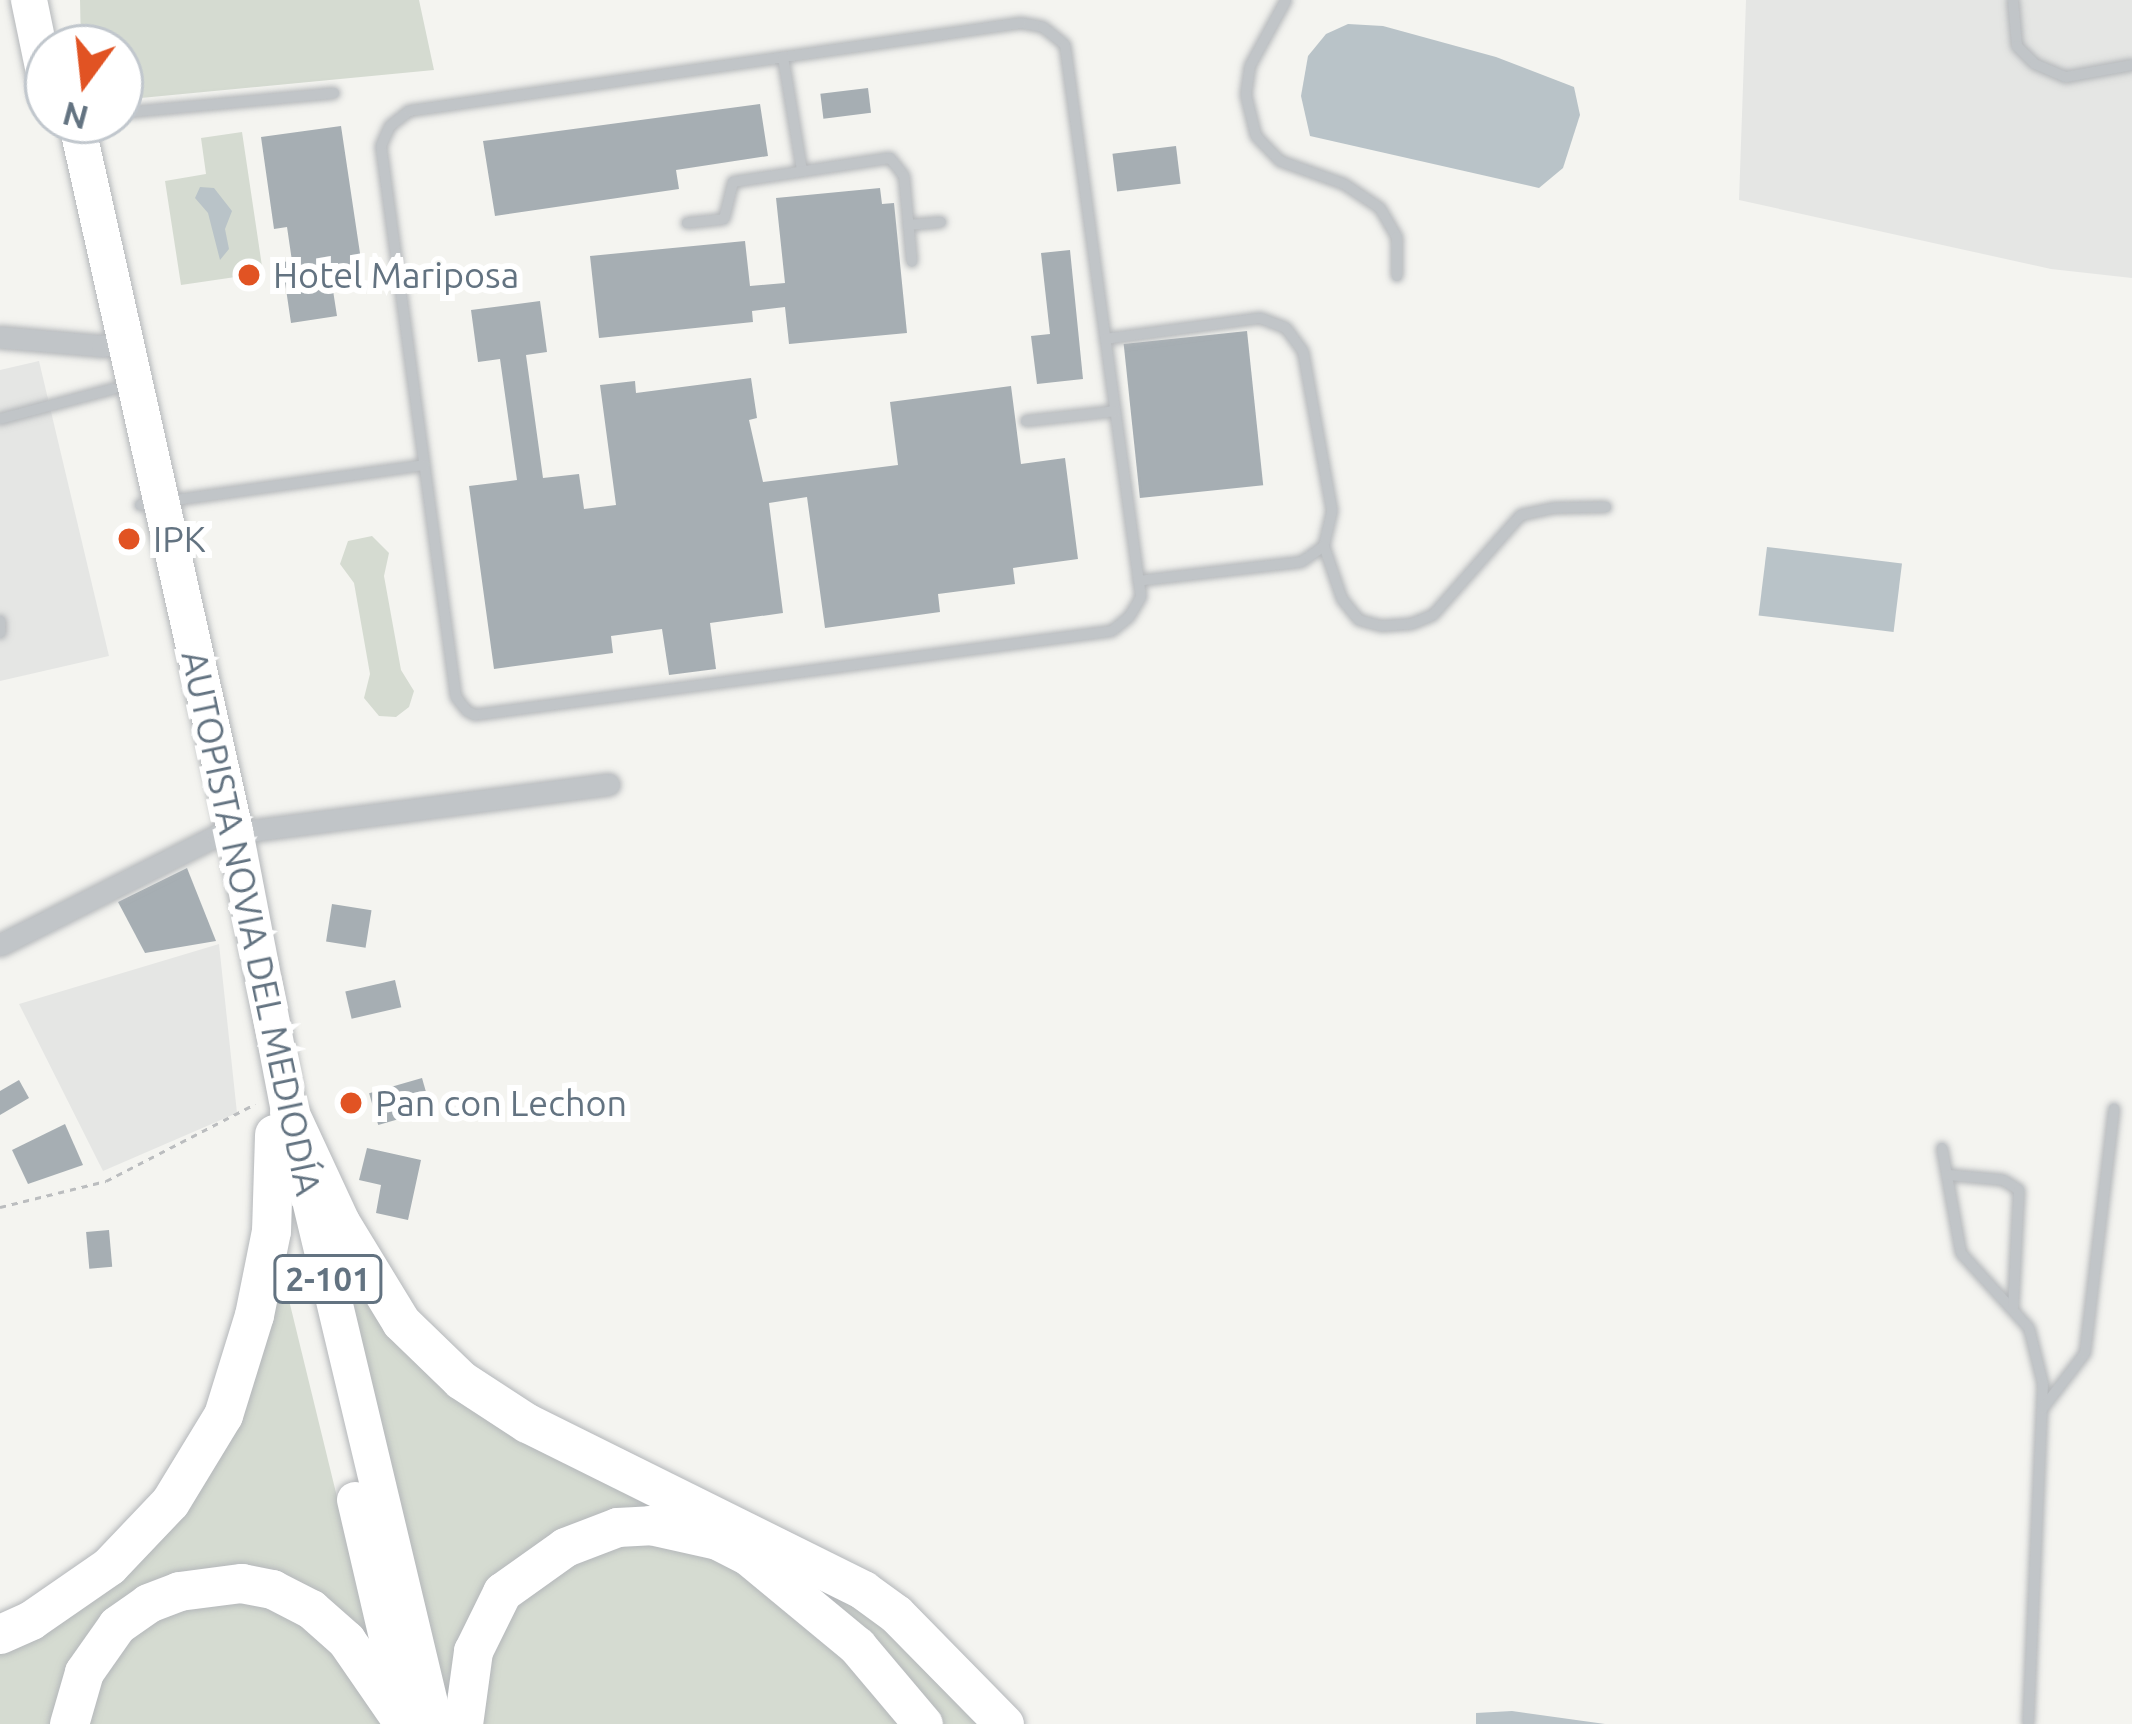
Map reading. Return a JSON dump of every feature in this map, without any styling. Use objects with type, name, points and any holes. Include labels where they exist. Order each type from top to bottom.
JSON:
[{"type":"highway","name":"AUTOPISTA NOVIA DEL MEDIODÍA","points":[[60,144],[113,343],[226,833],[277,1114],[406,1724]]},
{"type":"highway","name":"AUTOPISTA NOVIA DEL MEDIODÍA","points":[[80,144],[113,343],[113,389],[151,503]]},
{"type":"highway","name":"AUTOPISTA NOVIA DEL MEDIODÍA","points":[[277,1114],[435,1724]]},
{"type":"highway","points":[[0,1634],[31,1620],[109,1566],[170,1502],[223,1415],[254,1315],[271,1232],[277,1114]]},
{"type":"highway","points":[[277,1114],[401,1322],[461,1380],[527,1423],[863,1590],[896,1614],[1004,1724]]},
{"type":"highway","points":[[463,1724],[473,1651],[502,1592],[565,1546],[616,1527],[650,1525],[700,1534],[747,1555],[857,1646],[923,1724]]},
{"type":"highway","points":[[69,1724],[73,1695],[117,1625],[148,1603],[179,1591],[242,1583],[272,1589],[311,1609],[346,1640],[406,1724]]},
{"type":"street","points":[[0,337],[113,343]]},
{"type":"street","points":[[0,945],[226,833],[609,784]]},
{"type":"lane","points":[[1286,0],[1250,66],[1246,95],[1256,136],[1280,161],[1345,184],[1380,208],[1396,238],[1397,276]]},
{"type":"lane","points":[[2013,0],[2017,46],[2035,64],[2066,77],[2132,65]]},
{"type":"lane","points":[[1021,22],[1043,27],[1065,45],[1105,339],[1141,597],[1129,617],[1112,631],[475,715],[456,697],[381,146],[390,126],[409,111],[1021,22]]},
{"type":"lane","points":[[783,57],[802,172]]},
{"type":"lane","points":[[144,111],[334,93]]},
{"type":"lane","points":[[687,223],[724,219],[733,182],[890,158],[904,176],[913,262]]},
{"type":"lane","points":[[908,225],[941,222]]},
{"type":"lane","points":[[1105,339],[1260,318],[1286,328],[1303,351],[1332,511],[1324,545],[1342,599],[1359,620],[1382,626],[1412,624],[1433,614],[1521,515],[1554,508],[1606,507]]},
{"type":"lane","points":[[0,419],[113,389]]},
{"type":"lane","points":[[1026,421],[1115,412]]},
{"type":"lane","points":[[151,503],[424,466]]},
{"type":"lane","points":[[1138,581],[1301,562],[1324,545]]},
{"type":"lane","points":[[0,622],[0,633]]},
{"type":"lane","points":[[2041,1411],[2085,1353],[2114,1108]]},
{"type":"lane","points":[[1942,1148],[1949,1175],[1950,1218],[1960,1253],[2029,1328],[2043,1384],[2028,1724]]},
{"type":"lane","points":[[1949,1175],[2003,1180],[2019,1190],[2012,1308]]},
{"type":"path","points":[[0,1207],[106,1181],[277,1114]]},
{"type":"shaded area","points":[[80,0],[419,0],[434,70],[144,98],[144,24],[80,24]]},
{"type":"shaded area","points":[[1746,0],[2132,0],[2132,278],[2051,269],[1739,200]]},
{"type":"shaded area","points":[[1348,24],[1383,26],[1496,57],[1574,87],[1580,115],[1563,168],[1539,188],[1310,136],[1301,96],[1308,56],[1326,34]]},
{"type":"shaded area","points":[[242,132],[263,273],[181,285],[165,181],[206,174],[201,138]]},
{"type":"shaded area","points":[[200,187],[214,188],[232,211],[225,229],[229,249],[220,260],[208,213],[195,198]]},
{"type":"shaded area","points":[[39,361],[109,656],[0,681],[0,370]]},
{"type":"shaded area","points":[[372,536],[389,553],[384,576],[401,670],[414,691],[409,707],[396,717],[379,716],[364,698],[370,674],[354,583],[340,564],[348,541]]},
{"type":"shaded area","points":[[1767,547],[1902,564],[1894,632],[1759,615]]},
{"type":"shaded area","points":[[219,944],[237,1113],[103,1171],[19,1004]]},
{"type":"shaded area","points":[[277,1251],[378,1665],[317,1601],[179,1578],[58,1724],[0,1724],[0,1652],[164,1532]]},
{"type":"shaded area","points":[[339,1252],[380,1310],[868,1610],[988,1724],[937,1724],[688,1524],[538,1555],[449,1724]]},
{"type":"shaded area","points":[[629,1537],[706,1548],[757,1576],[860,1669],[907,1724],[478,1724],[480,1676],[528,1585]]},
{"type":"shaded area","points":[[182,1601],[275,1601],[346,1659],[384,1724],[81,1724],[112,1648]]},
{"type":"shaded area","points":[[1512,1711],[1605,1724],[1476,1724],[1476,1713]]},
{"type":"building","points":[[868,88],[871,113],[823,119],[820,94]]},
{"type":"building","points":[[760,104],[768,156],[676,170],[679,189],[495,216],[483,141]]},
{"type":"building","points":[[341,126],[364,280],[332,284],[337,316],[291,323],[282,262],[292,261],[287,227],[274,229],[261,137]]},
{"type":"building","points":[[1176,146],[1181,184],[1117,192],[1112,154]]},
{"type":"building","points":[[880,188],[882,204],[894,203],[907,333],[789,344],[785,307],[752,311],[753,322],[599,338],[590,256],[745,241],[750,286],[785,283],[776,198]]},
{"type":"building","points":[[1070,250],[1083,379],[1037,384],[1031,336],[1050,334],[1041,253]]},
{"type":"building","points":[[540,301],[547,352],[526,355],[543,478],[579,474],[584,509],[616,505],[600,385],[635,381],[636,393],[751,378],[757,418],[749,420],[763,482],[898,465],[890,402],[1011,386],[1021,464],[1065,458],[1078,559],[1013,568],[1015,584],[938,594],[940,612],[825,628],[807,497],[769,503],[783,613],[710,623],[716,669],[669,675],[662,629],[611,636],[613,653],[494,669],[469,486],[517,480],[500,359],[478,362],[471,310]]},
{"type":"building","points":[[1247,331],[1263,485],[1140,498],[1124,344]]},
{"type":"building","points":[[187,868],[216,941],[145,953],[118,902]]},
{"type":"building","points":[[332,904],[372,910],[366,948],[326,942]]},
{"type":"building","points":[[395,980],[401,1007],[352,1019],[345,991]]},
{"type":"building","points":[[422,1078],[431,1110],[378,1125],[369,1093]]},
{"type":"building","points":[[19,1080],[29,1098],[0,1115],[0,1091]]},
{"type":"building","points":[[65,1124],[83,1165],[28,1184],[12,1150]]},
{"type":"building","points":[[367,1148],[421,1160],[408,1220],[376,1213],[381,1185],[359,1180]]},
{"type":"building","points":[[109,1230],[112,1267],[89,1269],[86,1232]]},
{"type":"place","name":"Hotel Mariposa","points":[[249,275]]},
{"type":"place","name":"IPK","points":[[129,539]]},
{"type":"place","name":"Pan con Lechon","points":[[351,1103]]}]
